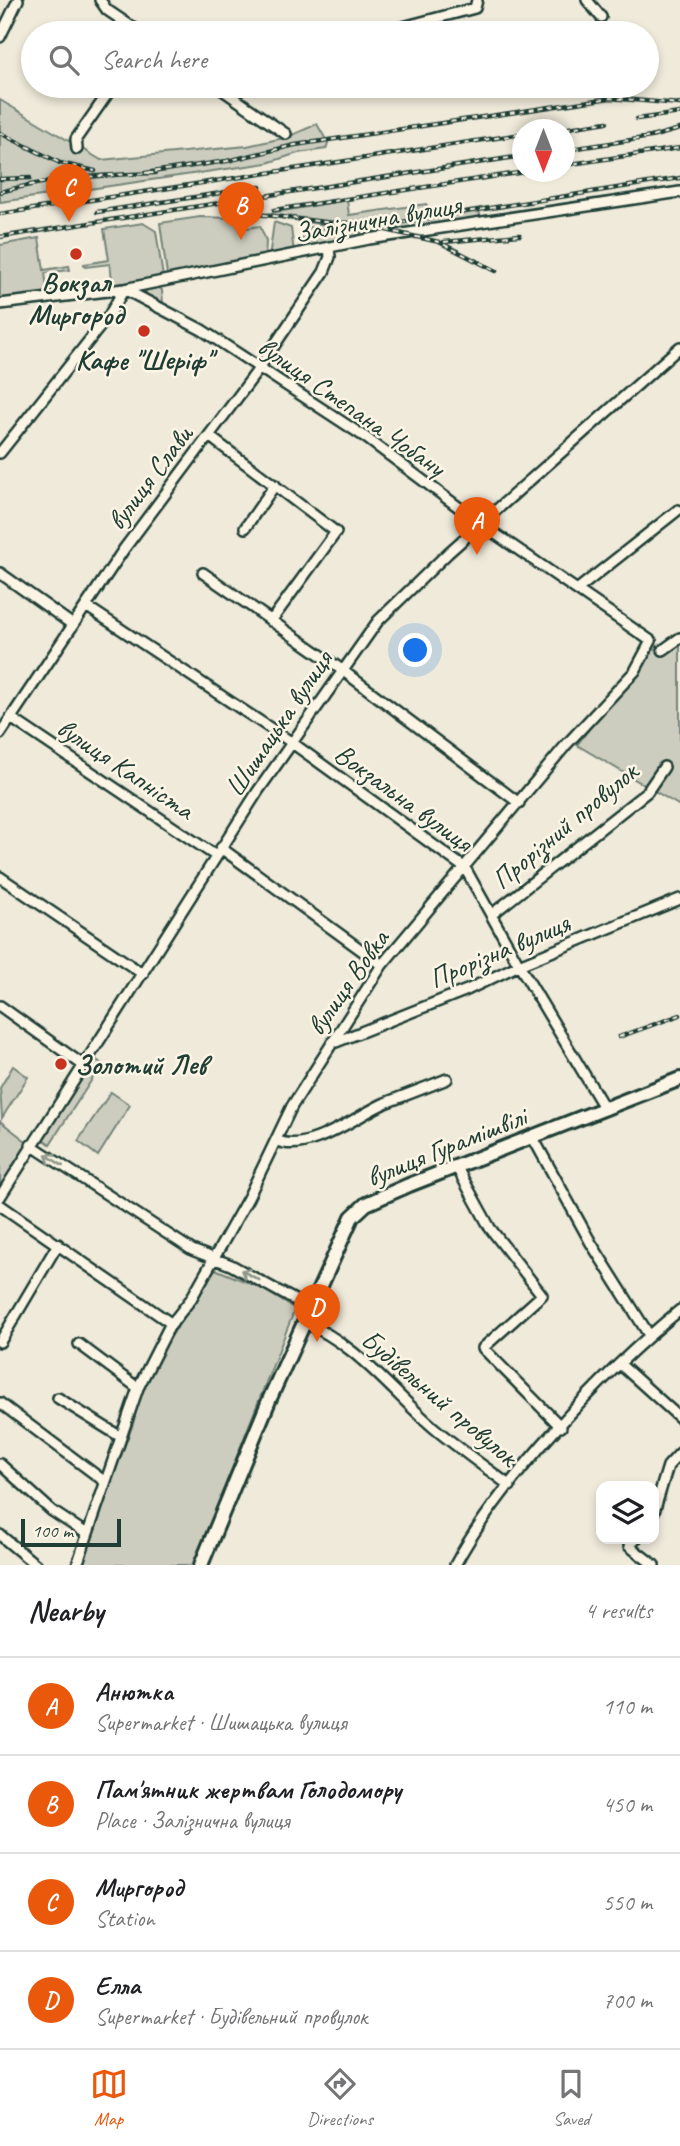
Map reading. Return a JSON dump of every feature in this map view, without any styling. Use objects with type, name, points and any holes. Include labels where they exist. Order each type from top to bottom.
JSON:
[{"type":"main road","name":"вулиця Гурамішвілі","points":[[201,1565],[342,1232],[359,1210],[456,1166],[680,1079]]},
{"type":"street","points":[[0,37],[18,0]]},
{"type":"street","points":[[102,0],[107,10],[123,21]]},
{"type":"street","points":[[426,21],[475,8],[477,0]]},
{"type":"street","points":[[587,0],[601,17]]},
{"type":"street","points":[[77,149],[76,139],[105,98]]},
{"type":"street","points":[[234,98],[286,134]]},
{"type":"street","name":"Залізнична вулиця","points":[[0,304],[124,289],[405,233],[680,192]]},
{"type":"street","name":"вулиця Слави","points":[[0,734],[124,549],[259,368],[324,272],[330,257],[328,247]]},
{"type":"street","points":[[0,453],[110,314],[124,289]]},
{"type":"street","name":"вулиця Степана Чобану","points":[[124,289],[202,330],[365,437],[481,524],[651,641]]},
{"type":"street","name":"Шишацька вулиця","points":[[0,1203],[32,1145],[219,852],[342,670],[401,597],[680,347]]},
{"type":"street","points":[[209,436],[334,530],[336,535],[271,621]]},
{"type":"street","points":[[245,528],[275,485]]},
{"type":"street","points":[[578,589],[678,510]]},
{"type":"street","points":[[0,573],[73,625]]},
{"type":"street","points":[[203,573],[342,670],[519,803]]},
{"type":"street","name":"Вокзальна вулиця","points":[[86,606],[291,742],[465,868],[605,1109]]},
{"type":"street","points":[[663,650],[680,638]]},
{"type":"street","name":"вулиця Вовка","points":[[77,1565],[138,1388],[172,1324],[214,1259],[278,1141],[292,1106],[336,1042],[382,965],[596,710],[636,669],[651,641]]},
{"type":"street","name":"вулиця Капніста","points":[[11,718],[219,852],[382,965]]},
{"type":"street","name":"Прорізний провулок","points":[[491,915],[647,792],[664,767]]},
{"type":"street","points":[[0,877],[143,974]]},
{"type":"street","name":"Прорізна вулиця","points":[[336,1042],[467,990],[519,965],[680,899]]},
{"type":"street","points":[[0,1006],[83,1065]]},
{"type":"street","points":[[278,1141],[291,1143],[323,1136],[382,1104],[447,1079]]},
{"type":"street","points":[[532,1136],[591,1243],[649,1335]]},
{"type":"street","points":[[32,1145],[192,1250],[309,1308]]},
{"type":"street","points":[[456,1166],[490,1228],[542,1295],[484,1348],[561,1427]]},
{"type":"street","points":[[0,1203],[172,1324]]},
{"type":"street","points":[[0,1342],[58,1244]]},
{"type":"street","points":[[455,1565],[510,1486],[561,1427],[649,1335],[680,1310]]},
{"type":"street","name":"Будівельний провулок","points":[[303,1322],[329,1335],[358,1356],[433,1427],[510,1486]]},
{"type":"street","points":[[79,1344],[138,1388]]},
{"type":"street","points":[[621,1364],[680,1418]]},
{"type":"street","points":[[58,1398],[121,1437]]},
{"type":"street","points":[[0,1403],[104,1481]]},
{"type":"street","points":[[659,1496],[668,1466],[680,1453]]},
{"type":"street","points":[[0,1464],[52,1511],[87,1534]]},
{"type":"street","points":[[0,1535],[36,1565]]},
{"type":"street","points":[[631,1544],[629,1546],[654,1565]]},
{"type":"shaded area","points":[[0,100],[101,160],[247,146],[288,137],[317,124],[328,143],[326,149],[298,153],[267,163],[0,202]]},
{"type":"shaded area","points":[[347,200],[349,215],[426,204],[432,213],[479,211],[481,218],[380,233],[259,215]]},
{"type":"shaded area","points":[[200,217],[237,219],[240,229],[260,226],[266,241],[265,259],[167,275],[160,223]]},
{"type":"shaded area","points":[[274,222],[291,228],[294,253],[269,258]]},
{"type":"shaded area","points":[[143,223],[156,231],[163,277],[113,287],[110,264],[85,267],[84,264],[109,260],[104,229]]},
{"type":"shaded area","points":[[307,227],[361,232],[362,235],[303,249],[303,238],[309,237]]},
{"type":"shaded area","points":[[39,238],[44,270],[69,266],[70,270],[45,273],[48,296],[0,301],[0,245]]},
{"type":"shaded area","points":[[157,287],[162,290],[163,303],[146,295],[146,289]]},
{"type":"shaded area","points":[[680,636],[680,806],[577,745],[650,649],[663,650]]},
{"type":"shaded area","points":[[94,1058],[102,1064],[50,1144],[43,1139]]},
{"type":"shaded area","points":[[13,1066],[28,1077],[2,1118],[0,1088]]},
{"type":"shaded area","points":[[111,1092],[130,1105],[98,1156],[78,1141]]},
{"type":"shaded area","points":[[0,1121],[31,1145],[0,1197]]},
{"type":"shaded area","points":[[215,1269],[261,1288],[295,1309],[194,1565],[83,1565],[92,1533],[133,1424],[141,1390],[157,1358]]},
{"type":"railway","points":[[145,173],[227,161],[295,145],[610,98],[680,104]]},
{"type":"railway","points":[[637,119],[680,113]]},
{"type":"railway","points":[[575,127],[607,122]]},
{"type":"railway","points":[[575,148],[651,137],[680,129]]},
{"type":"railway","points":[[0,133],[60,163],[95,171]]},
{"type":"railway","points":[[0,214],[512,136]]},
{"type":"railway","points":[[575,163],[680,148]]},
{"type":"railway","points":[[0,237],[512,158]]},
{"type":"railway","points":[[0,192],[77,178],[155,173]]},
{"type":"railway","points":[[274,210],[512,174]]},
{"type":"railway","points":[[0,179],[30,178]]},
{"type":"railway","points":[[341,223],[402,222],[680,178]]},
{"type":"railway","points":[[97,212],[260,187]]},
{"type":"railway","points":[[223,210],[351,225]]},
{"type":"railway","points":[[386,230],[439,242],[496,271]]},
{"type":"railway","points":[[444,242],[520,235]]},
{"type":"railway","points":[[619,1037],[680,1015]]},
{"type":"place","name":"Миргород","points":[[69,222]]},
{"type":"place","name":"Пам'ятник жертвам Голодомору","points":[[241,240]]},
{"type":"place","name":"Вокзал Миргород","points":[[76,254]]},
{"type":"place","name":"Кафе \"Шеріф\"","points":[[144,331]]},
{"type":"place","name":"Анютка","points":[[477,555]]},
{"type":"place","name":"Золотий Лев","points":[[61,1064]]},
{"type":"place","name":"Елла","points":[[317,1342]]}]
